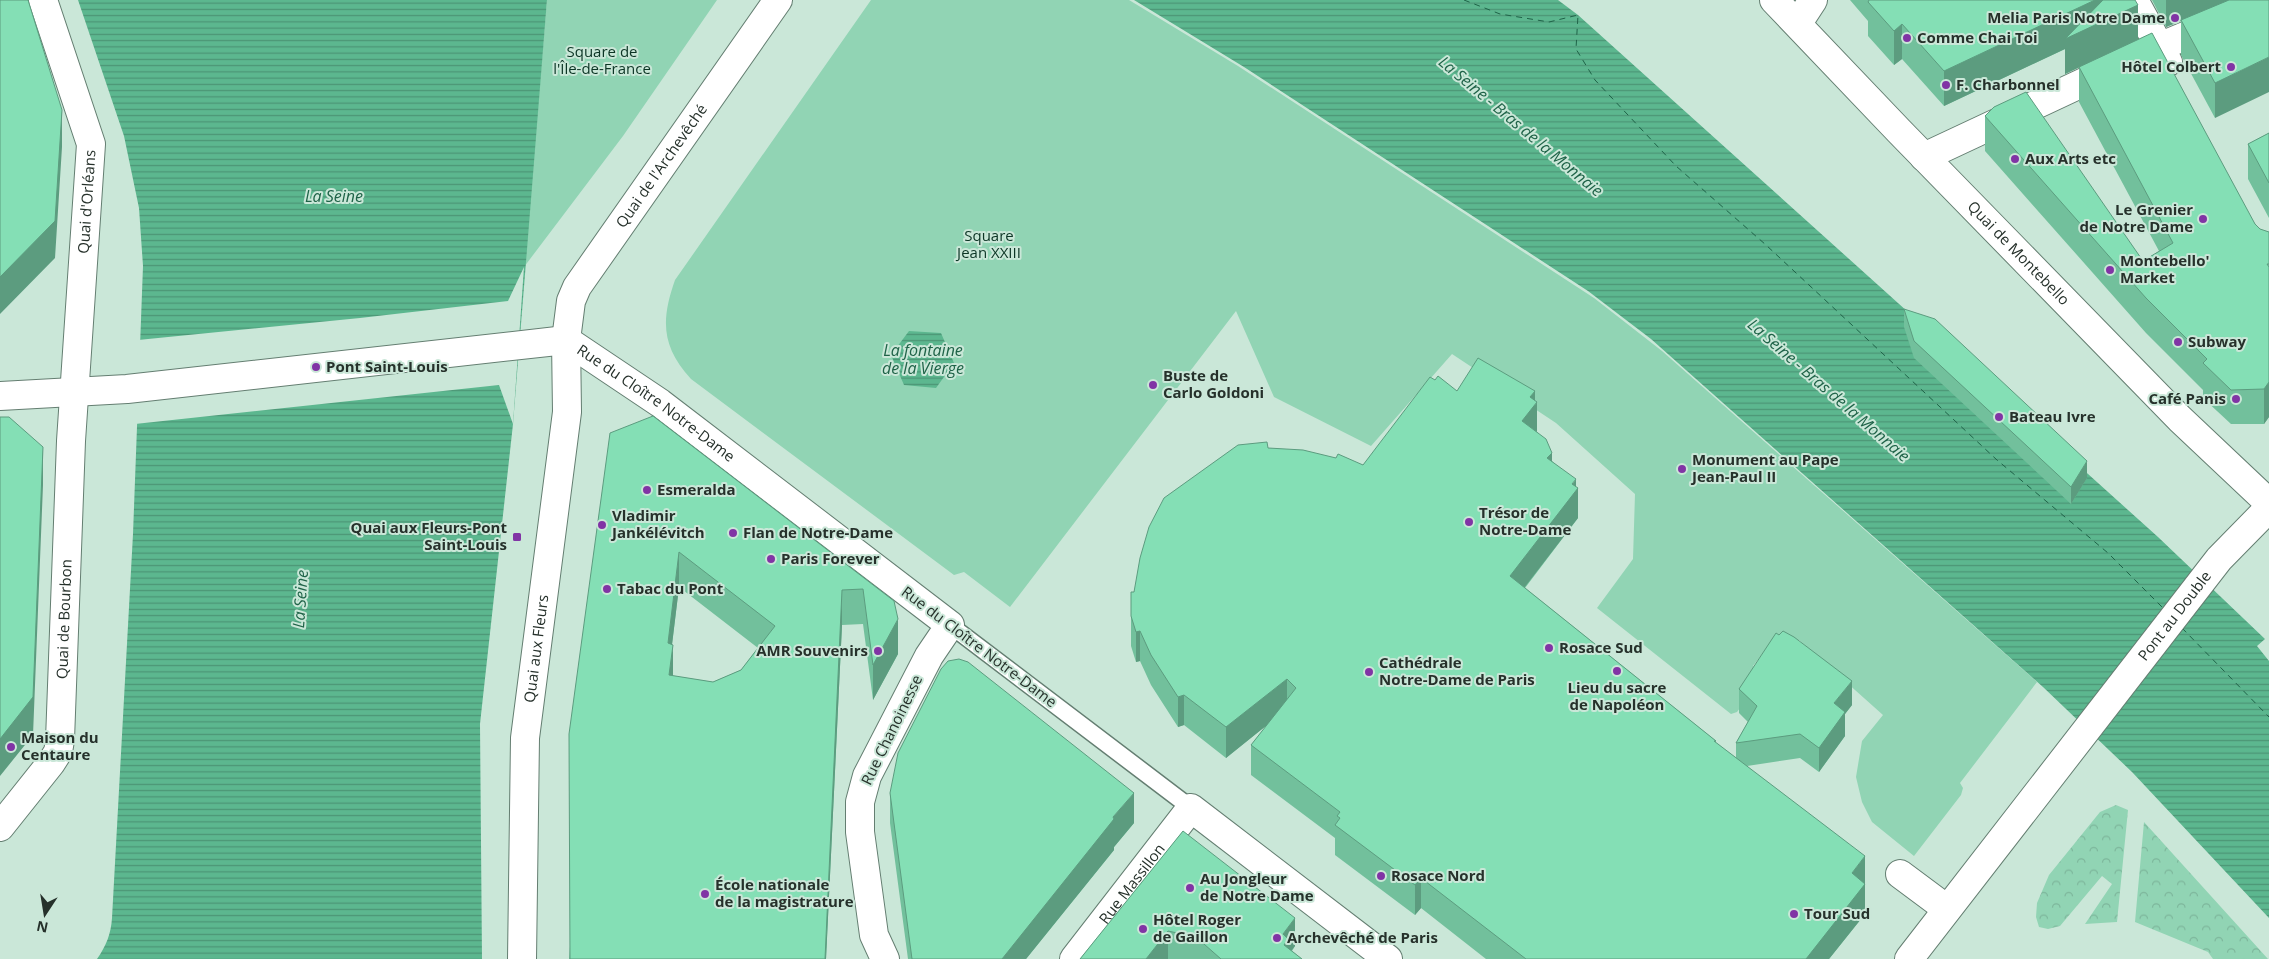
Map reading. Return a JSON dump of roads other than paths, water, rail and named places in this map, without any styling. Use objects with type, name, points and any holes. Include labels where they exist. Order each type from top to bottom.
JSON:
[{"type":"street","name":"Quai d'Orléans","points":[[43,0],[91,144],[75,391]]},
{"type":"street","name":"Quai de l'Archevêché","points":[[566,340],[571,301],[577,287],[778,0]]},
{"type":"street","name":"Quai de Montebello","points":[[1774,0],[1924,157],[2180,419],[2269,503]]},
{"type":"street","points":[[1798,23],[1813,0]]},
{"type":"street","points":[[2134,0],[2179,84]]},
{"type":"street","points":[[1924,157],[2159,47],[2269,0]]},
{"type":"street","points":[[0,396],[108,390],[566,340]]},
{"type":"street","name":"Rue du Cloître Notre-Dame","points":[[566,340],[660,403],[950,625]]},
{"type":"street","name":"Quai aux Fleurs","points":[[522,959],[525,738],[567,412],[566,340]]},
{"type":"street","name":"Quai de Bourbon","points":[[0,827],[58,752],[71,441],[75,391]]},
{"type":"street","name":"Pont au Double","points":[[1909,959],[2219,558],[2269,508]]},
{"type":"street","name":"Rue Chanoinesse","points":[[885,959],[874,935],[860,832],[863,789],[867,776],[929,656],[950,625]]},
{"type":"street","name":"Rue du Cloître Notre-Dame","points":[[1190,808],[1388,959]]},
{"type":"street","name":"Rue Massillon","points":[[1074,959],[1190,808]]},
{"type":"street","points":[[1900,874],[1947,909]]},
{"type":"lane","name":"Rue du Cloître Notre-Dame","points":[[950,625],[1190,808]]},
{"type":"water","name":"La Seine","points":[[78,0],[547,0],[513,424],[480,724],[482,959],[97,959],[108,940],[112,918],[133,534],[143,266],[139,208],[124,136]]},
{"type":"water","name":"La Seine - Bras de la Monnaie","points":[[1134,0],[1558,0],[1578,15],[2158,537],[2265,639],[2257,646],[2269,661],[2269,918],[2132,772],[2043,687],[1651,339],[1588,291],[1244,67]]},
{"type":"water","name":"La fontaine de la Vierge","points":[[909,331],[941,333],[954,363],[936,388],[904,385],[891,355]]},
{"type":"place","name":"Melia Paris Notre Dame","points":[[2175,18]]},
{"type":"place","name":"Comme Chai Toi","points":[[1907,38]]},
{"type":"place","name":"Hôtel Colbert","points":[[2231,67]]},
{"type":"place","name":"F. Charbonnel","points":[[1946,85]]},
{"type":"place","name":"Aux Arts etc","points":[[2015,159]]},
{"type":"place","name":"Le Grenier de Notre Dame","points":[[2203,219]]},
{"type":"place","name":"Montebello' Market","points":[[2110,270]]},
{"type":"place","name":"Subway","points":[[2178,342]]},
{"type":"place","name":"Pont Saint-Louis","points":[[316,367]]},
{"type":"place","name":"Buste de Carlo Goldoni","points":[[1153,385]]},
{"type":"place","name":"Café Panis","points":[[2236,399]]},
{"type":"place","name":"Bateau Ivre","points":[[1999,417]]},
{"type":"place","name":"Monument au Pape Jean-Paul II","points":[[1682,469]]},
{"type":"place","name":"Esmeralda","points":[[647,490]]},
{"type":"place","name":"Trésor de Notre-Dame","points":[[1469,522]]},
{"type":"place","name":"Vladimir Jankélévitch","points":[[602,525]]},
{"type":"place","name":"Flan de Notre-Dame","points":[[733,533]]},
{"type":"place","name":"Quai aux Fleurs-Pont Saint-Louis","points":[[517,537]]},
{"type":"place","name":"Paris Forever","points":[[771,559]]},
{"type":"place","name":"Tabac du Pont","points":[[607,589]]},
{"type":"place","name":"Rosace Sud","points":[[1549,648]]},
{"type":"place","name":"AMR Souvenirs","points":[[878,651]]},
{"type":"place","name":"Lieu du sacre de Napoléon","points":[[1617,671]]},
{"type":"place","name":"Cathédrale Notre-Dame de Paris","points":[[1369,672]]},
{"type":"place","name":"Maison du Centaure","points":[[11,747]]},
{"type":"place","name":"Rosace Nord","points":[[1381,876]]},
{"type":"place","name":"Au Jongleur de Notre Dame","points":[[1190,888]]},
{"type":"place","name":"École nationale de la magistrature","points":[[705,894]]},
{"type":"place","name":"Tour Sud","points":[[1794,914]]},
{"type":"place","name":"Hôtel Roger de Gaillon","points":[[1143,929]]},
{"type":"place","name":"Archevêché de Paris","points":[[1277,938]]},
{"type":"park label","name":"Square de l'Île-de-France","points":[[602,60]]},
{"type":"park label","name":"Square Jean XXIII","points":[[989,244]]}]
